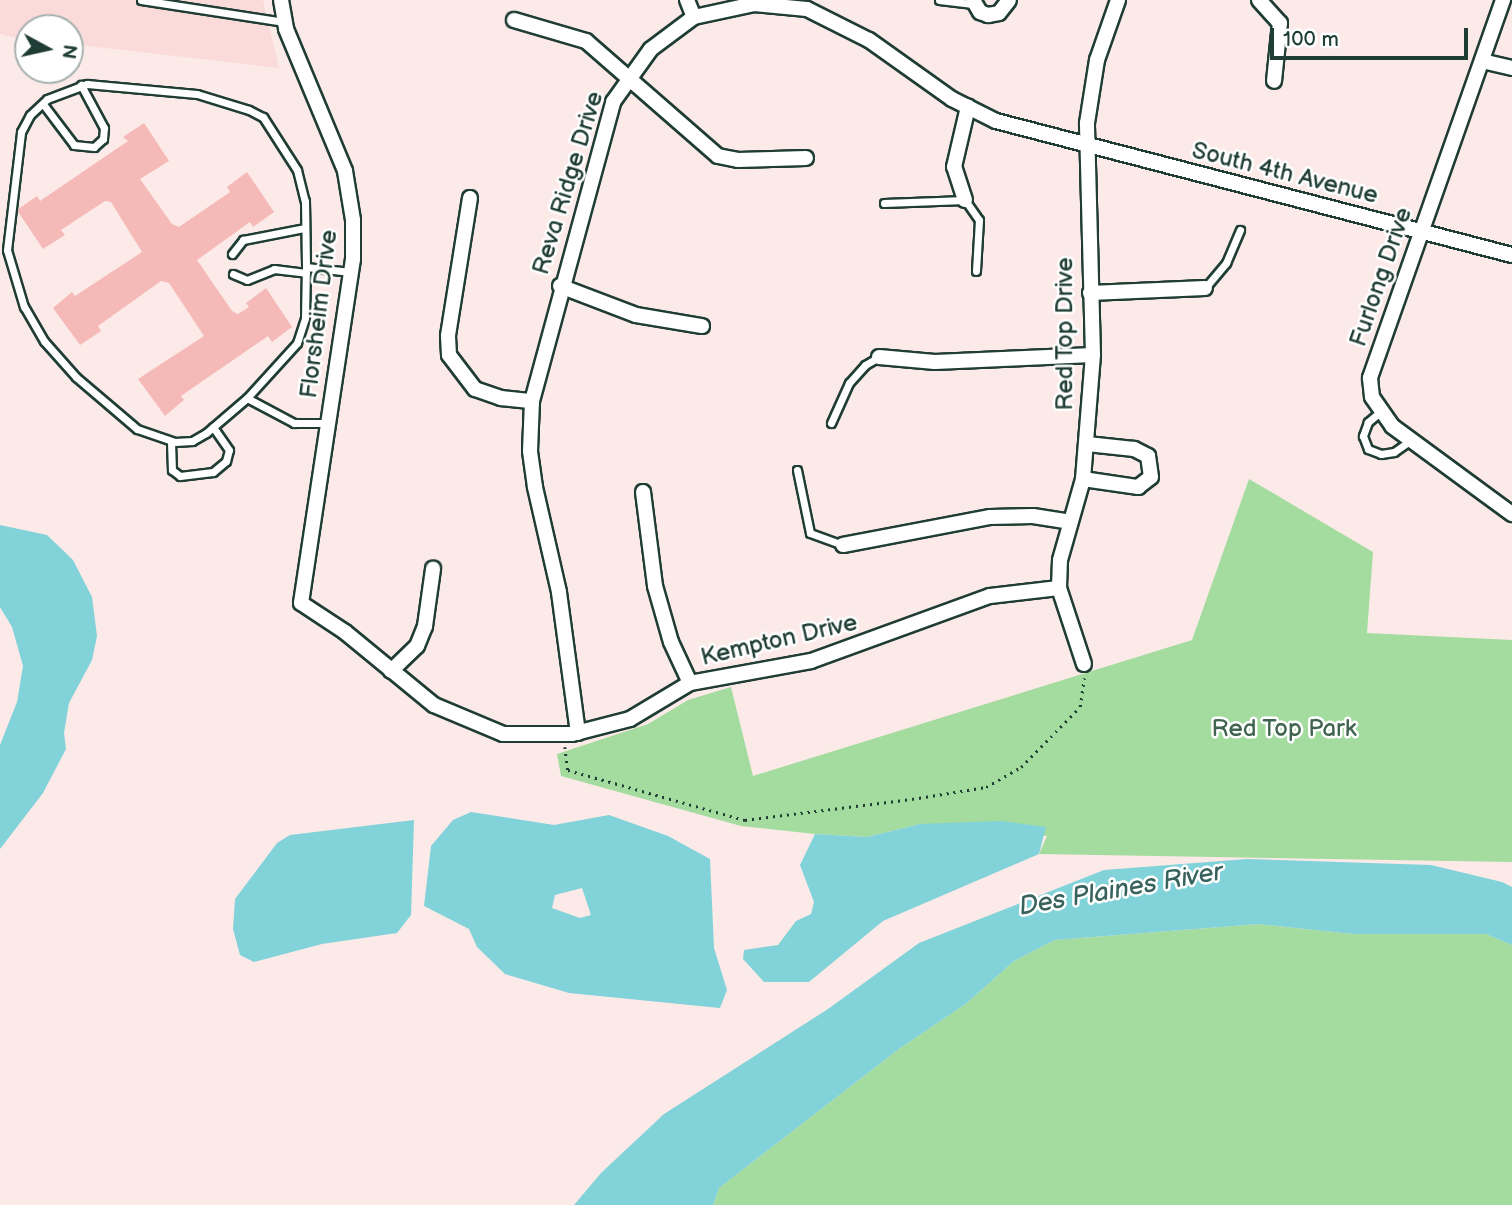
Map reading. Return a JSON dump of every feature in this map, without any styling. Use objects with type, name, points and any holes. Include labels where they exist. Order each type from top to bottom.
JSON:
[{"type":"street","name":"Florsheim Drive","points":[[281,0],[285,22],[345,171],[353,220],[351,272],[301,603]]},
{"type":"street","points":[[687,0],[694,17]]},
{"type":"street","points":[[973,2],[988,15],[999,13],[1009,0]]},
{"type":"street","name":"Red Top Drive","points":[[1084,664],[1059,588],[1060,559],[1083,479],[1093,355],[1087,146],[1097,60],[1118,0]]},
{"type":"street","points":[[1259,0],[1280,23],[1274,81]]},
{"type":"street","name":"Furlong Drive","points":[[1380,412],[1372,397],[1370,378],[1503,0]]},
{"type":"street","name":"Reva Ridge Drive","points":[[578,733],[555,568],[535,486],[530,451],[532,401],[560,286],[613,102],[628,76],[651,49],[694,17],[754,4],[808,5],[869,40],[968,107],[996,121],[1087,146]]},
{"type":"street","points":[[514,20],[586,41],[718,156],[806,158]]},
{"type":"street","points":[[1482,61],[1512,68]]},
{"type":"street","points":[[965,200],[954,167],[968,107]]},
{"type":"street","name":"South 4th Avenue","points":[[1087,146],[1512,255]]},
{"type":"street","points":[[470,198],[448,336],[449,355],[475,389],[501,398],[532,401]]},
{"type":"street","points":[[560,286],[636,315],[702,326]]},
{"type":"street","points":[[1090,293],[1205,288]]},
{"type":"street","points":[[879,357],[935,362],[1093,355]]},
{"type":"street","points":[[1380,412],[1411,440],[1512,514]]},
{"type":"street","points":[[1083,479],[1138,487],[1151,477],[1148,456],[1133,449],[1087,444]]},
{"type":"street","points":[[643,492],[655,586],[671,642],[690,684]]},
{"type":"street","points":[[843,545],[990,517],[1033,516],[1070,522]]},
{"type":"street","points":[[391,671],[417,646],[425,626],[433,569]]},
{"type":"street","name":"Kempton Drive","points":[[301,603],[345,632],[433,705],[476,726],[503,734],[578,733],[630,719],[690,684],[811,661],[990,596],[1059,588]]},
{"type":"lane","points":[[141,0],[285,22]]},
{"type":"lane","points":[[200,9],[201,0]]},
{"type":"lane","points":[[939,0],[973,2]]},
{"type":"lane","points":[[109,84],[197,94],[263,117],[297,170],[305,201],[306,270],[305,318],[297,342],[247,398],[192,442],[171,442],[118,417],[52,350],[24,307],[7,250],[8,220],[22,131],[43,104],[81,86],[109,84]]},
{"type":"lane","points":[[43,104],[74,145],[94,147],[103,139],[104,128],[81,86]]},
{"type":"lane","points":[[884,203],[965,200],[979,220],[976,271]]},
{"type":"lane","points":[[232,254],[243,240],[304,228]]},
{"type":"lane","points":[[1205,288],[1226,264],[1241,230]]},
{"type":"lane","points":[[233,274],[247,280],[274,269],[351,272]]},
{"type":"lane","points":[[831,423],[849,383],[865,365],[879,357]]},
{"type":"lane","points":[[247,398],[294,423],[328,423]]},
{"type":"lane","points":[[1380,412],[1368,422],[1363,436],[1368,449],[1381,454],[1394,452],[1411,440]]},
{"type":"lane","points":[[171,442],[172,470],[180,476],[214,472],[226,461],[229,450],[213,427]]},
{"type":"lane","points":[[797,470],[810,533],[843,545]]},
{"type":"path","points":[[565,744],[568,770],[745,820],[961,793],[1005,779],[1073,718],[1084,692],[1080,666],[1084,664]]},
{"type":"shaded area","points":[[0,0],[263,0],[279,68],[84,46],[84,14],[14,14],[14,37],[0,34]]},
{"type":"green space","name":"Red Top Park","points":[[1249,479],[1373,552],[1367,633],[1512,640],[1512,862],[1039,854],[1047,836],[920,824],[867,837],[815,834],[741,826],[561,776],[557,754],[648,724],[688,700],[731,687],[753,776],[1192,640]]},
{"type":"green space","points":[[1259,924],[1353,934],[1486,934],[1512,945],[1512,1205],[713,1205],[719,1188],[899,1049],[967,1003],[1014,961],[1055,940]]},
{"type":"water","points":[[0,525],[47,535],[73,560],[92,597],[97,636],[92,660],[69,703],[64,733],[66,749],[43,793],[0,849],[0,745],[17,702],[23,666],[12,627],[0,607]]},
{"type":"water","points":[[471,812],[554,825],[609,815],[668,836],[710,859],[714,948],[727,990],[720,1008],[569,993],[505,974],[477,947],[469,929],[424,906],[431,846],[453,820]],"holes":[[[582,888],[591,915],[580,918],[552,908],[555,895]]]},
{"type":"water","points":[[414,820],[411,915],[397,933],[322,944],[254,962],[240,955],[233,929],[235,899],[277,843],[290,835]]},
{"type":"water","points":[[1001,821],[1046,827],[1039,854],[883,921],[809,982],[764,982],[743,959],[744,950],[778,945],[796,921],[811,914],[814,902],[800,865],[815,834],[867,837],[920,824]]},
{"type":"water","name":"Des Plaines River","points":[[1247,859],[1431,865],[1502,882],[1512,887],[1512,945],[1486,934],[1353,934],[1259,924],[1055,940],[1014,961],[967,1003],[899,1049],[719,1188],[713,1205],[574,1205],[601,1173],[664,1114],[828,1009],[919,943],[1104,870]]},
{"type":"building","points":[[144,123],[169,161],[140,179],[172,224],[179,227],[230,192],[227,187],[247,172],[274,212],[253,227],[250,222],[197,260],[232,311],[238,314],[249,307],[246,303],[266,288],[292,327],[272,342],[268,336],[181,396],[184,400],[165,416],[138,379],[204,336],[169,283],[161,281],[98,326],[101,331],[80,345],[53,308],[72,292],[75,296],[142,252],[111,202],[105,201],[61,230],[65,235],[43,249],[17,210],[37,196],[40,201],[128,141],[123,137]]}]
